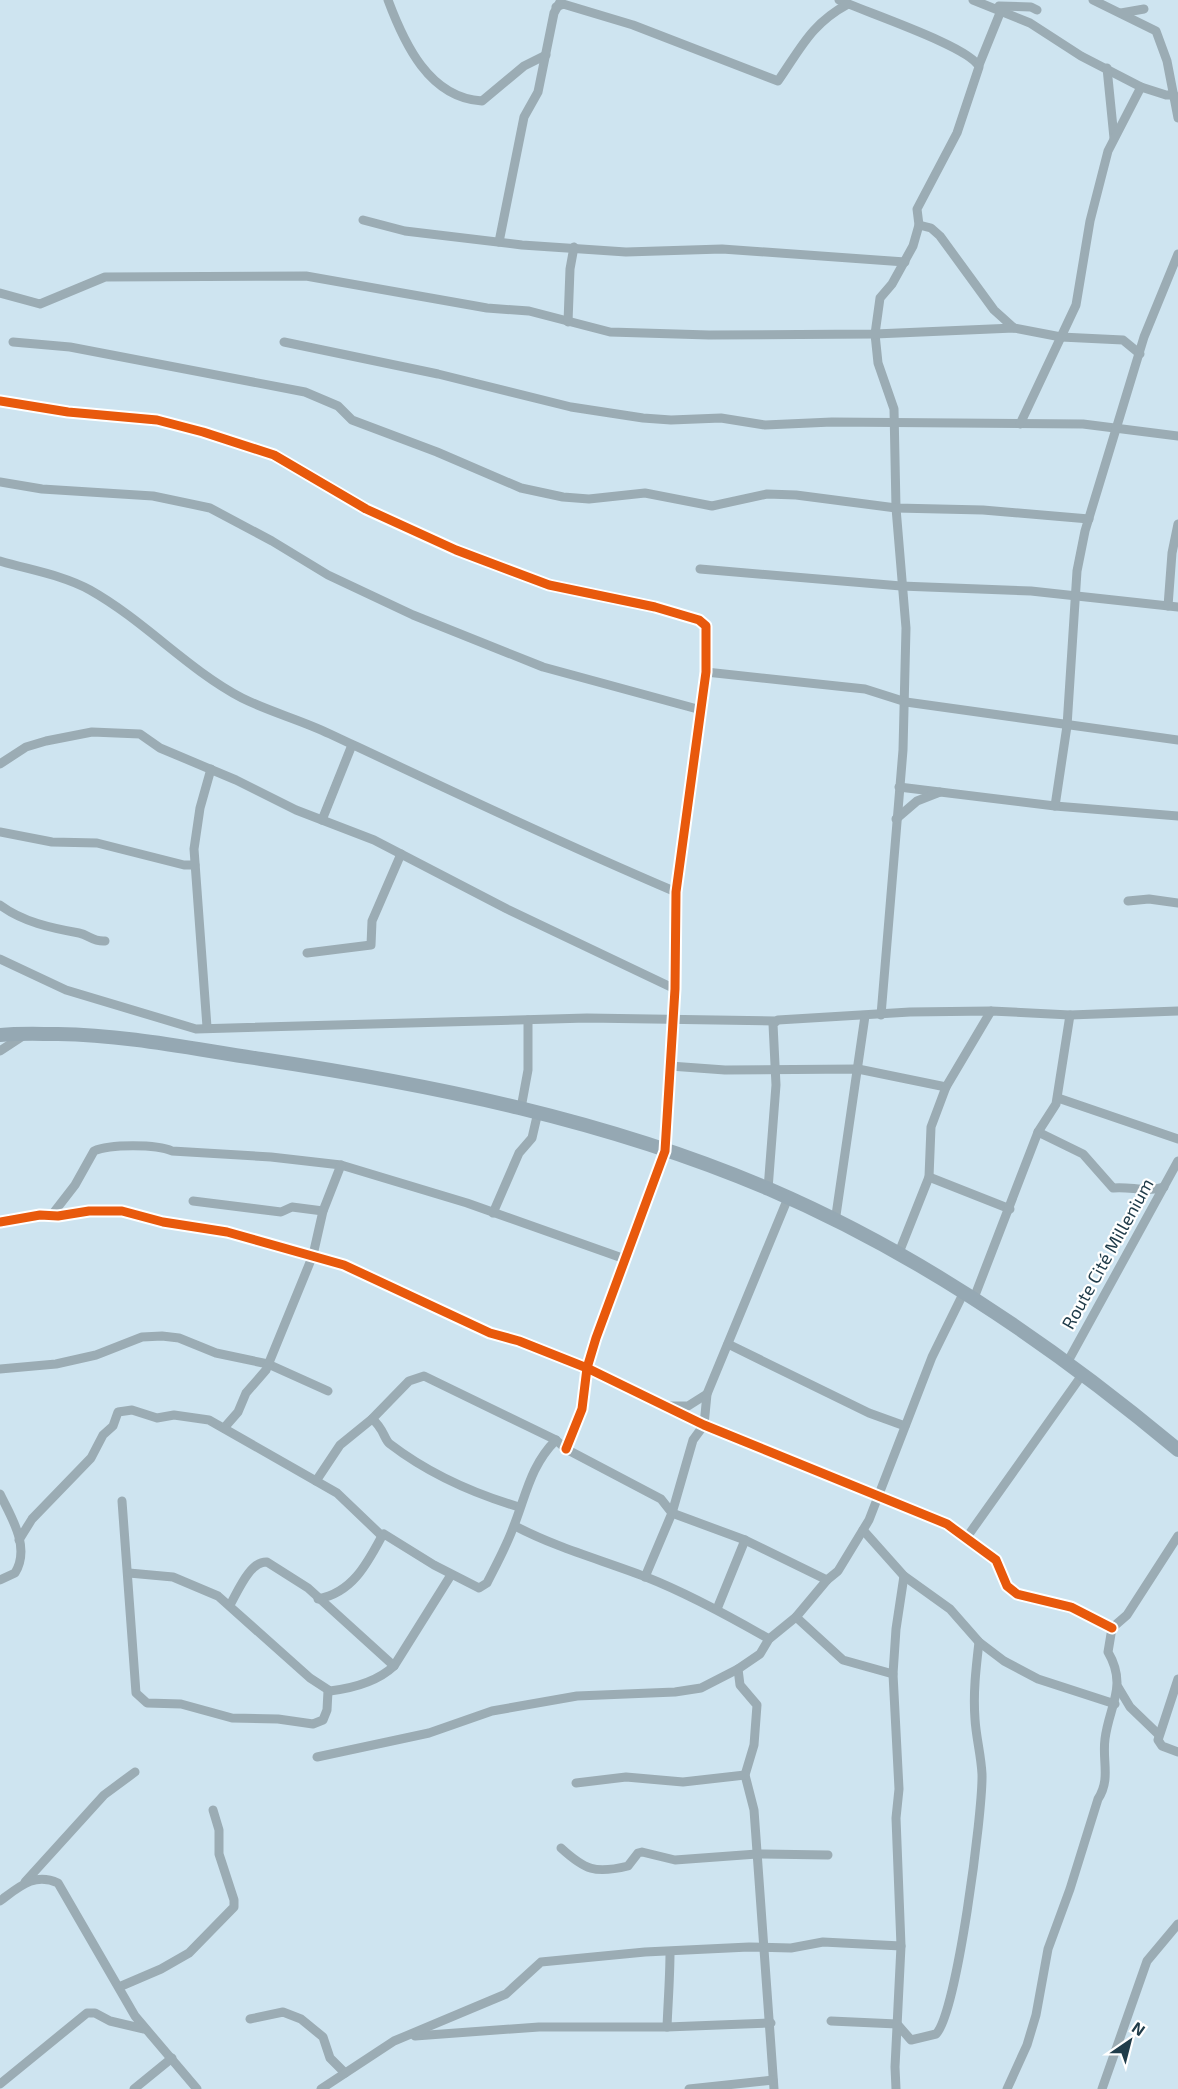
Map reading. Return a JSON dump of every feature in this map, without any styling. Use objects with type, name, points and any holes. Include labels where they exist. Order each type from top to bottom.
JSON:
[{"type":"highway","points":[[0,1035],[96,1036],[191,1046],[399,1082],[538,1112],[665,1151],[788,1198],[969,1295],[1067,1363],[1177,1446]]},
{"type":"street","points":[[388,0],[407,45],[427,73],[442,87],[473,100],[482,101],[488,98],[524,66],[546,55]]},
{"type":"street","points":[[973,0],[1000,13],[1030,23],[1081,56],[1142,87],[1166,95],[1174,95]]},
{"type":"street","points":[[1093,0],[1154,28]]},
{"type":"street","points":[[1121,14],[1144,9],[1149,0]]},
{"type":"street","points":[[499,242],[524,117],[538,92],[556,2],[633,25],[778,81],[804,38],[844,2],[938,39],[979,65]]},
{"type":"street","points":[[881,1016],[906,702],[906,628],[896,508],[895,423],[892,403],[878,363],[875,334],[880,298],[892,284],[913,246],[919,225],[917,209],[957,133],[979,65],[1000,13],[999,6],[1007,4],[1037,10]]},
{"type":"street","points":[[1144,9],[1167,61],[1178,118]]},
{"type":"street","points":[[1107,68],[1114,140]]},
{"type":"street","points":[[1020,424],[1076,306],[1090,221],[1108,151],[1142,87]]},
{"type":"street","points":[[363,220],[405,231],[499,242],[626,252],[722,249],[905,262]]},
{"type":"street","points":[[919,225],[931,228],[940,236],[994,310],[1014,328]]},
{"type":"street","points":[[568,322],[570,269],[574,247]]},
{"type":"street","points":[[1055,806],[1067,726],[1077,570],[1089,519],[1149,324],[1178,254]]},
{"type":"street","points":[[0,293],[40,304],[105,277],[306,276],[487,308],[529,311],[620,333],[875,334],[1014,328],[1061,337],[1123,340],[1140,354]]},
{"type":"street","points":[[13,342],[70,347],[305,392],[338,406],[355,422],[437,452],[521,488],[563,496],[589,499],[645,493],[712,506],[767,494],[796,495],[896,508],[983,510],[1089,519]]},
{"type":"street","points":[[284,342],[438,374],[571,407],[643,418],[671,420],[721,418],[765,425],[832,422],[1083,424],[1178,436]]},
{"type":"street","points":[[0,401],[58,411],[157,420],[274,455],[366,509],[465,554],[549,585],[656,607],[699,620],[706,626],[706,672],[676,892],[675,988],[665,1151],[587,1368],[582,1409],[566,1449]]},
{"type":"street","points":[[0,482],[42,489],[153,496],[210,508],[272,541],[328,575],[413,615],[543,667],[701,710]]},
{"type":"street","points":[[700,568],[901,586],[1077,596],[1173,606],[1172,553],[1178,524]]},
{"type":"street","points":[[0,561],[79,584],[151,631],[225,688],[544,836],[676,892]]},
{"type":"street","points":[[706,672],[866,689],[906,702],[1175,740],[1178,731]]},
{"type":"street","points":[[0,764],[26,747],[46,741],[92,732],[140,734],[160,748],[400,854],[675,988]]},
{"type":"street","points":[[322,820],[352,745]]},
{"type":"street","points":[[207,1027],[195,865],[200,808],[211,770]]},
{"type":"street","points":[[899,787],[1055,806],[1178,816]]},
{"type":"street","points":[[896,819],[917,801],[944,791]]},
{"type":"street","points":[[0,832],[52,842],[97,843],[184,865],[195,865]]},
{"type":"street","points":[[307,953],[371,945],[372,921],[400,854]]},
{"type":"street","points":[[1128,901],[1149,899],[1178,903]]},
{"type":"street","points":[[0,905],[32,923],[80,933],[94,941],[105,941]]},
{"type":"street","points":[[0,959],[66,990],[196,1029],[587,1018],[776,1021],[991,1011],[1070,1015],[1178,1011]]},
{"type":"street","points":[[898,1256],[929,1177],[931,1127],[946,1087],[991,1011]]},
{"type":"street","points":[[317,1757],[429,1733],[492,1711],[577,1696],[689,1690],[713,1683],[760,1654],[769,1639],[796,1617],[827,1580],[838,1571],[879,1498],[932,1357],[969,1295],[1010,1209],[1038,1132],[1050,1116],[1058,1098],[1070,1015]]},
{"type":"street","points":[[835,1222],[865,1016]]},
{"type":"street","points":[[521,1108],[528,1070],[528,1020]]},
{"type":"street","points":[[768,1189],[775,1069],[773,1024],[776,1021]]},
{"type":"street","points":[[191,1046],[196,1029]]},
{"type":"street","points":[[0,1051],[26,1034]]},
{"type":"street","points":[[670,1066],[725,1070],[858,1069],[946,1087]]},
{"type":"street","points":[[1058,1098],[1178,1139]]},
{"type":"street","points":[[494,1213],[519,1153],[532,1138],[538,1112]]},
{"type":"street","points":[[1038,1132],[1083,1154],[1113,1188],[1132,1186],[1147,1190],[1164,1187]]},
{"type":"street","points":[[51,1216],[75,1185],[90,1154],[100,1149],[158,1146],[171,1151],[271,1157],[341,1165],[385,1176],[625,1259]]},
{"type":"street","name":"Route Cité Millenium","points":[[1067,1363],[1178,1161]]},
{"type":"street","points":[[224,1428],[268,1364],[314,1255],[322,1211],[341,1165]]},
{"type":"street","points":[[929,1177],[1010,1209]]},
{"type":"street","points":[[645,1576],[672,1513],[693,1440],[704,1425],[707,1394],[788,1198]]},
{"type":"street","points":[[193,1201],[281,1212],[292,1207],[322,1211]]},
{"type":"street","points":[[0,1222],[29,1216],[122,1211],[163,1222],[227,1232],[314,1255],[371,1275],[490,1333],[519,1341],[587,1368],[704,1425],[879,1498],[936,1519],[968,1537],[996,1560],[1007,1586],[1017,1594],[1071,1607],[1112,1628]]},
{"type":"street","points":[[0,1370],[56,1364],[96,1355],[151,1336],[178,1338],[216,1353],[268,1364],[328,1391]]},
{"type":"street","points":[[728,1344],[869,1413],[905,1426]]},
{"type":"street","points":[[968,1537],[1082,1375]]},
{"type":"street","points":[[316,1480],[340,1445],[372,1419],[409,1381],[424,1376],[556,1440],[566,1449],[661,1499],[672,1513],[745,1540],[827,1580]]},
{"type":"street","points":[[662,1406],[688,1406],[707,1394]]},
{"type":"street","points":[[19,1540],[32,1519],[91,1458],[103,1435],[113,1426],[118,1412],[132,1410],[157,1418],[174,1415],[200,1417],[224,1428],[316,1480],[350,1503],[382,1536]]},
{"type":"street","points":[[372,1419],[383,1429],[388,1443],[442,1478],[485,1497],[519,1507]]},
{"type":"street","points":[[382,1536],[384,1534],[476,1588],[483,1587],[514,1526],[519,1507],[538,1462],[556,1440]]},
{"type":"street","points":[[0,1494],[19,1540],[17,1570],[0,1580]]},
{"type":"street","points":[[122,1501],[136,1693],[141,1700],[150,1704],[181,1704],[232,1718],[278,1719],[313,1724],[323,1720],[327,1710],[328,1691]]},
{"type":"street","points":[[11,1516],[32,1519]]},
{"type":"street","points":[[514,1526],[562,1548],[645,1576],[717,1609],[769,1639]]},
{"type":"street","points":[[863,1530],[904,1576],[963,1621],[979,1642],[1004,1660],[1038,1679],[1115,1704]]},
{"type":"street","points":[[318,1599],[331,1597],[352,1581],[364,1567],[382,1536]]},
{"type":"street","points":[[1007,2089],[1027,2045],[1036,2015],[1048,1948],[1070,1889],[1098,1799],[1104,1789],[1105,1739],[1115,1704],[1117,1687],[1116,1666],[1108,1652],[1112,1628],[1126,1615],[1178,1536]]},
{"type":"street","points":[[717,1609],[745,1540]]},
{"type":"street","points":[[230,1605],[254,1567],[264,1562],[284,1571],[308,1588],[394,1666]]},
{"type":"street","points":[[129,1573],[188,1581],[230,1605],[328,1691],[355,1687],[384,1676],[394,1666],[451,1575]]},
{"type":"street","points":[[896,2089],[901,1946],[896,1818],[899,1789],[894,1674],[896,1629],[904,1576]]},
{"type":"street","points":[[796,1617],[843,1660],[894,1674]]},
{"type":"street","points":[[831,2020],[897,2024],[911,2040],[930,2036],[940,2030],[950,2004],[979,1811],[982,1775],[975,1721],[974,1686],[979,1642]]},
{"type":"street","points":[[689,2089],[773,2084],[771,2023],[762,1948],[754,1810],[745,1775],[754,1745],[758,1705],[740,1685],[738,1669]]},
{"type":"street","points":[[1178,1679],[1158,1734],[1158,1740],[1162,1746],[1178,1752]]},
{"type":"street","points":[[1117,1687],[1130,1707],[1158,1734]]},
{"type":"street","points":[[0,1901],[25,1882],[104,1795],[135,1772]]},
{"type":"street","points":[[576,1783],[626,1777],[683,1782],[745,1775]]},
{"type":"street","points":[[118,1987],[161,1969],[189,1953],[234,1907],[234,1900],[219,1854],[219,1830],[213,1810]]},
{"type":"street","points":[[561,1848],[583,1867],[596,1870],[628,1866],[638,1853],[642,1852],[675,1860],[757,1854],[828,1855]]},
{"type":"street","points":[[25,1882],[43,1879],[58,1884],[146,2031],[197,2089]]},
{"type":"street","points":[[1102,2089],[1147,1961],[1177,1926]]},
{"type":"street","points":[[321,2089],[378,2050],[498,1999],[542,1962],[670,1952],[791,1948],[824,1942],[901,1946]]},
{"type":"street","points":[[667,2027],[666,2006],[670,1991],[670,1952]]},
{"type":"street","points":[[250,2019],[283,2012],[301,2019],[323,2037],[330,2058],[345,2073]]},
{"type":"street","points":[[0,2084],[87,2013],[95,2013],[110,2021],[137,2026],[146,2031]]},
{"type":"street","points":[[406,2037],[482,2029],[667,2027],[771,2023]]},
{"type":"street","points":[[134,2089],[172,2058]]},
{"type":"cycle path","points":[[0,401],[68,412],[157,420],[203,432],[274,455],[366,509],[456,550],[549,585],[655,607],[699,620],[706,626],[706,672],[676,892],[675,989],[665,1151],[596,1338],[587,1368],[582,1409],[566,1449]]},
{"type":"cycle path","points":[[0,1222],[40,1215],[58,1216],[89,1211],[122,1211],[163,1222],[227,1232],[344,1265],[490,1333],[519,1341],[587,1368],[704,1425],[947,1524],[996,1560],[1007,1586],[1017,1594],[1071,1607],[1112,1628]]}]
